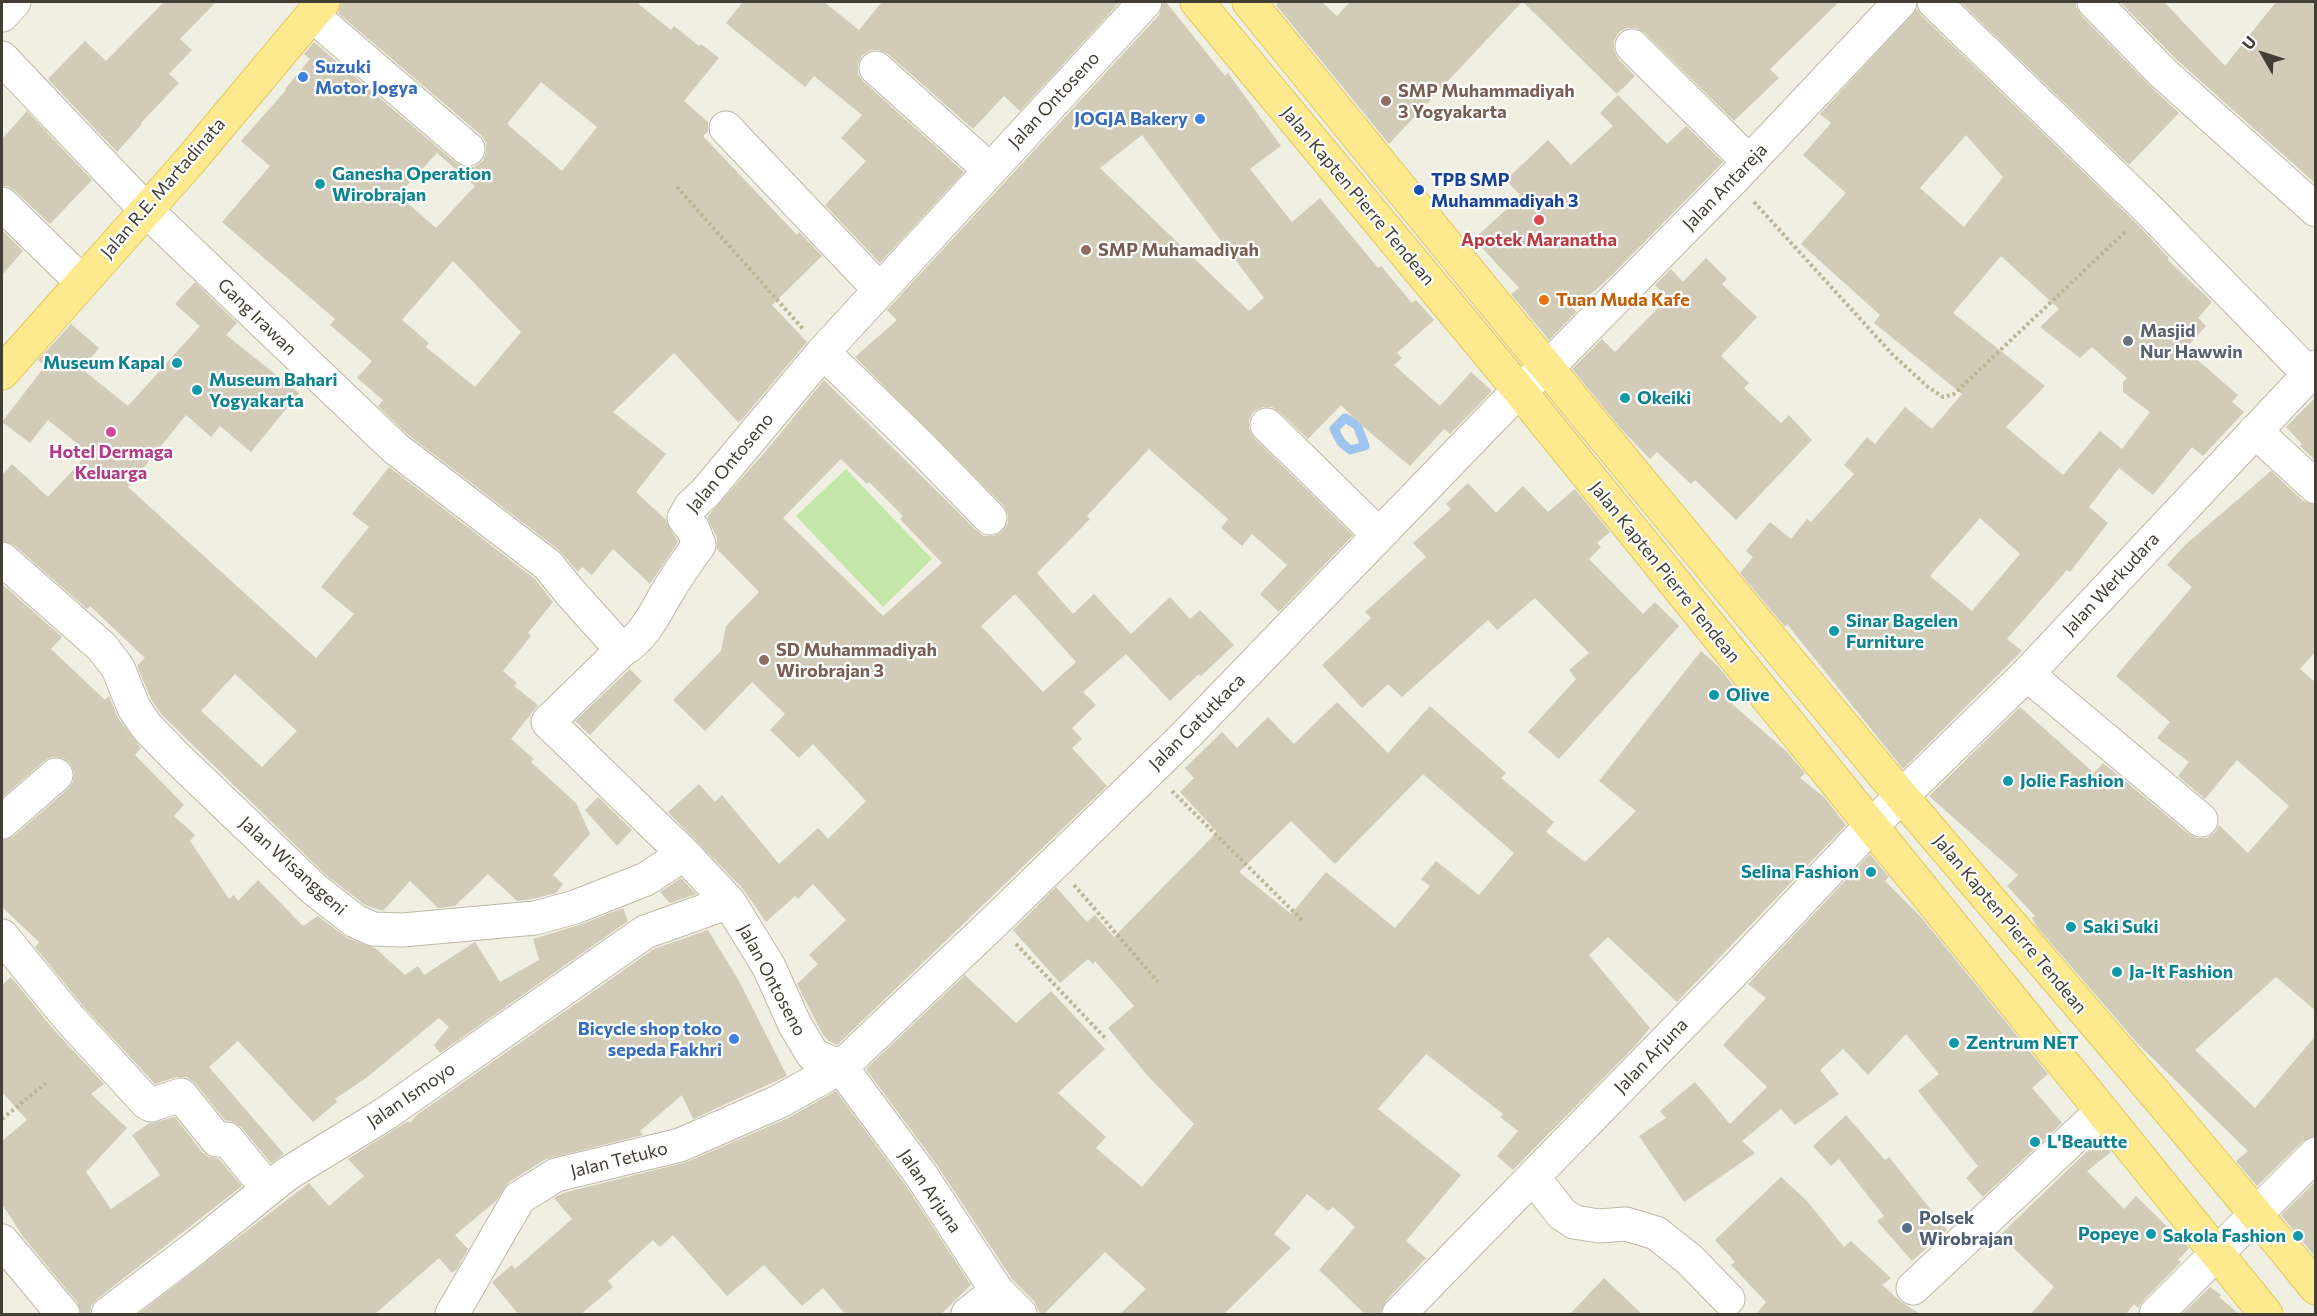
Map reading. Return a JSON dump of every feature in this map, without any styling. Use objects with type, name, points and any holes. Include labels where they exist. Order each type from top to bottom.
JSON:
[{"type":"main road","name":"Jalan Kapten Pierre Tendean","points":[[1197,2],[1519,390],[2266,1314]]},
{"type":"main road","name":"Jalan Kapten Pierre Tendean","points":[[1249,2],[1546,369],[2316,1288]]},
{"type":"main road","name":"Jalan R.E. Martadinata","points":[[2,373],[146,210],[317,8]]},
{"type":"street","points":[[2,15],[14,2]]},
{"type":"street","name":"Jalan Ontoseno","points":[[841,1067],[813,1055],[795,1025],[769,967],[729,902],[684,854],[548,722],[622,650],[635,643],[655,616],[699,545],[698,537],[684,518],[691,506],[705,493],[879,289],[1145,2]]},
{"type":"street","name":"Jalan Antareja","points":[[1546,369],[1741,170],[1900,2]]},
{"type":"street","points":[[1934,2],[2312,370]]},
{"type":"street","points":[[2094,2],[2163,73],[2316,210]]},
{"type":"street","points":[[317,8],[468,149]]},
{"type":"street","points":[[1632,46],[1741,170]]},
{"type":"street","name":"Gang Irawan","points":[[2,58],[146,210],[395,448],[548,565],[622,650]]},
{"type":"street","points":[[876,68],[990,170]]},
{"type":"street","points":[[726,128],[879,289]]},
{"type":"street","points":[[2,204],[81,281]]},
{"type":"street","points":[[823,352],[990,518]]},
{"type":"street","name":"Jalan Gatutkaca","points":[[841,1067],[1150,770],[1519,390],[1546,369]]},
{"type":"street","name":"Jalan Werkudara","points":[[1901,795],[2027,674],[2312,370]]},
{"type":"street","points":[[1268,425],[1379,535]]},
{"type":"street","points":[[2255,431],[2316,488]]},
{"type":"street","name":"Jalan Wisanggeni","points":[[2,559],[102,647],[118,668],[134,708],[147,726],[177,758],[314,889],[355,921],[373,929],[404,930],[535,918],[575,907],[646,879],[684,854]]},
{"type":"street","points":[[2027,674],[2201,820]]},
{"type":"street","points":[[2,822],[56,775]]},
{"type":"street","name":"Jalan Arjuna","points":[[1399,1314],[1742,963],[1901,795]]},
{"type":"street","name":"Jalan Ismoyo","points":[[108,1314],[287,1174],[385,1114],[645,932],[729,902]]},
{"type":"street","points":[[2,936],[69,1018],[146,1102],[151,1105],[181,1095],[217,1140],[227,1139],[268,1189]]},
{"type":"street","name":"Jalan Arjuna","points":[[841,1067],[921,1175],[997,1291],[1020,1314]]},
{"type":"street","name":"Jalan Tetuko","points":[[452,1314],[519,1198],[556,1175],[680,1145],[778,1102],[841,1067]]},
{"type":"street","points":[[1914,1288],[2101,1112]]},
{"type":"street","points":[[2156,1314],[2316,1154]]},
{"type":"street","points":[[1533,1177],[1562,1214],[1574,1222],[1599,1226],[1626,1224],[1656,1233],[1689,1259],[1728,1299]]},
{"type":"street","points":[[2,1241],[63,1314]]},
{"type":"street","points":[[968,1314],[997,1291]]},
{"type":"path","points":[[1741,170],[1893,355],[1928,387],[1943,397],[1954,394],[2149,210]]},
{"type":"path","points":[[677,187],[823,352]]},
{"type":"path","points":[[1150,770],[1302,920]]},
{"type":"path","points":[[1054,863],[1158,982]]},
{"type":"path","points":[[995,921],[1107,1040]]},
{"type":"path","points":[[2,1119],[46,1083]]},
{"type":"green space","points":[[846,469],[932,559],[883,607],[796,516]]},
{"type":"building","points":[[164,2],[216,2],[180,39],[192,50],[169,74],[179,83],[117,152],[48,79],[85,41],[106,61]]},
{"type":"building","points":[[341,2],[636,2],[671,30],[674,26],[699,46],[701,44],[719,58],[684,101],[708,122],[708,131],[703,136],[797,235],[799,232],[822,256],[772,305],[807,342],[739,423],[674,353],[613,412],[666,454],[636,492],[665,519],[678,542],[650,584],[613,549],[592,575],[582,567],[578,572],[559,550],[407,434],[378,406],[383,400],[357,378],[372,361],[330,325],[335,319],[222,222],[270,166],[241,141],[310,59],[304,54],[314,42],[456,163],[464,167],[474,167],[483,161],[486,143],[481,135],[338,13]],"holes":[[[541,82],[597,127],[562,171],[507,124]],[[437,153],[475,186],[436,228],[398,195]],[[453,261],[521,332],[475,387],[426,347],[429,343],[402,320]]]},
{"type":"building","points":[[743,2],[824,2],[859,30],[882,2],[1120,2],[1020,111],[1004,96],[973,129],[888,54],[879,50],[871,50],[862,55],[858,65],[858,74],[864,82],[964,172],[880,263],[825,205],[866,161],[841,138],[862,115],[814,76],[805,87],[726,23]]},
{"type":"building","points":[[1163,2],[1166,2],[1225,76],[1228,73],[1281,146],[1250,169],[1292,222],[1320,198],[1378,268],[1381,266],[1412,303],[1416,300],[1434,320],[1397,353],[1402,358],[1394,365],[1440,406],[1471,372],[1492,391],[1450,434],[1444,429],[1410,466],[1341,405],[1308,439],[1272,407],[1263,407],[1253,412],[1249,420],[1249,429],[1254,438],[1353,535],[1279,612],[1260,594],[1287,565],[1252,534],[1242,546],[1221,528],[1228,519],[1149,449],[1087,516],[1090,519],[1037,573],[1073,614],[1094,594],[1131,634],[1170,597],[1190,619],[1200,610],[1234,645],[1170,701],[1126,654],[1083,692],[1096,705],[1072,728],[1082,739],[1072,748],[1107,786],[837,1045],[823,1035],[797,984],[818,964],[809,955],[846,920],[813,884],[798,899],[795,896],[766,922],[743,889],[668,812],[699,784],[715,802],[722,795],[779,864],[818,828],[828,839],[866,801],[813,744],[799,758],[770,730],[785,714],[752,682],[705,731],[673,700],[721,651],[726,626],[759,592],[717,549],[717,538],[707,517],[766,451],[824,380],[977,531],[984,536],[994,536],[1003,531],[1008,523],[1008,514],[1003,505],[855,357],[897,320],[887,310],[1159,15]],"holes":[[[1142,135],[1264,298],[1249,311],[1100,168]],[[841,459],[867,484],[869,482],[903,516],[900,519],[942,563],[883,616],[783,518]],[[1015,594],[1076,662],[1043,692],[981,626]]]},
{"type":"building","name":"SMP Muhammadiyah 3 Yogyakarta","points":[[1279,2],[1322,2],[1337,16],[1350,2],[1522,2],[1389,144],[1276,5]]},
{"type":"building","points":[[1523,2],[1839,2],[1770,69],[1779,78],[1734,121],[1645,33],[1636,28],[1627,28],[1619,32],[1614,41],[1614,50],[1618,59],[1635,76],[1617,94]]},
{"type":"building","points":[[1960,2],[2076,2],[2081,15],[2179,113],[2129,165]]},
{"type":"building","points":[[2120,2],[2164,2],[2225,66],[2276,2],[2316,2],[2316,184],[2176,59]]},
{"type":"building","points":[[1917,9],[2136,223],[2169,258],[2168,260],[2212,302],[2198,318],[2206,326],[2185,349],[2238,395],[2232,402],[2244,412],[2203,456],[2192,447],[2153,495],[2119,468],[2089,507],[2108,523],[2070,572],[2067,570],[2007,639],[2022,651],[1903,769],[1787,624],[1785,627],[1740,573],[1753,557],[1746,551],[1770,522],[1791,539],[1807,519],[1811,522],[1854,474],[1844,465],[1867,437],[1875,444],[1905,407],[1932,429],[1962,394],[1874,323],[1880,315],[1801,244],[1846,193],[1803,155],[1831,123],[1820,114]],"holes":[[[1966,135],[2003,177],[1964,227],[1920,188]],[[2001,256],[2059,309],[2040,327],[2080,358],[2092,347],[2127,378],[2123,382],[2123,392],[2150,412],[2122,449],[2100,431],[2063,475],[2006,427],[2045,386],[1953,313]],[[1980,518],[2020,554],[1972,611],[1930,576]]]},
{"type":"building","points":[[1618,95],[1667,144],[1686,126],[1723,162],[1611,276],[1574,309],[1576,312],[1549,340],[1511,294],[1519,288],[1474,239],[1521,196],[1506,180],[1548,140],[1571,165],[1613,126],[1600,113]]},
{"type":"building","points":[[27,111],[92,180],[50,224],[15,191],[2,186],[2,139]]},
{"type":"building","points":[[2,230],[23,251],[2,275]]},
{"type":"building","points":[[1706,258],[1727,279],[1722,284],[1757,317],[1721,356],[1749,383],[1744,388],[1781,423],[1789,415],[1812,440],[1736,520],[1695,480],[1691,484],[1657,452],[1650,459],[1623,431],[1572,369],[1602,339],[1615,352],[1668,298],[1655,285],[1671,269],[1683,282]]},
{"type":"building","points":[[195,282],[237,323],[226,335],[299,393],[251,452],[220,426],[211,437],[186,415],[128,487],[316,658],[354,614],[321,587],[369,527],[352,514],[389,467],[535,579],[553,602],[528,633],[531,636],[503,671],[517,683],[514,686],[538,705],[511,739],[534,759],[531,762],[576,803],[590,834],[553,875],[563,884],[556,893],[517,901],[488,874],[455,906],[438,908],[410,881],[383,911],[365,905],[326,875],[162,715],[151,699],[137,666],[145,658],[90,606],[87,609],[14,545],[2,541],[2,475],[12,464],[48,497],[89,453],[48,420],[30,443],[2,422],[45,366],[38,360],[71,324],[99,348],[82,369],[128,406],[200,326],[175,304]],"holes":[[[235,674],[297,731],[262,767],[201,711]]]},
{"type":"building","points":[[2316,397],[2316,461],[2300,446],[2302,444],[2286,427]]},
{"type":"building","points":[[2271,471],[2303,501],[2316,505],[2316,651],[2300,669],[2316,683],[2316,1011],[2276,977],[2195,1050],[2255,1108],[2316,1035],[2316,1136],[2303,1141],[2257,1186],[2236,1161],[2248,1151],[2138,1044],[2037,927],[2032,918],[2035,916],[2007,886],[2018,875],[1929,796],[2020,707],[2094,773],[2103,763],[2189,834],[2197,838],[2207,838],[2215,832],[2219,825],[2248,853],[2289,806],[2237,760],[2205,799],[2178,776],[2189,762],[2157,738],[2170,722],[2116,676],[2192,587],[2167,565],[2185,545]]},
{"type":"building","points":[[1468,483],[1496,513],[1523,486],[1548,512],[1575,489],[1610,532],[1597,543],[1601,547],[1589,559],[1643,614],[1655,602],[1679,626],[1559,759],[1528,732],[1576,679],[1569,670],[1589,653],[1535,598],[1497,630],[1488,620],[1402,697],[1388,684],[1362,708],[1322,665],[1371,618],[1365,612],[1426,557],[1413,543],[1451,509],[1446,504]]},
{"type":"building","points":[[2,584],[62,637],[51,649],[105,700],[109,696],[118,718],[141,748],[135,755],[184,805],[174,816],[195,835],[190,841],[229,899],[234,895],[238,901],[258,880],[303,926],[318,916],[347,938],[375,948],[405,975],[418,966],[424,975],[475,942],[500,982],[539,960],[533,939],[623,908],[628,921],[440,1053],[434,1045],[449,1027],[439,1018],[366,1078],[335,1099],[337,1102],[313,1122],[238,1041],[209,1067],[284,1154],[271,1163],[241,1127],[225,1120],[195,1083],[186,1077],[176,1077],[155,1084],[83,1006],[35,947],[39,942],[2,907],[2,840],[14,836],[68,789],[73,782],[74,772],[70,763],[63,758],[52,757],[44,761],[2,798]]},
{"type":"building","points":[[1701,651],[1718,666],[1740,694],[1731,703],[1787,752],[1805,773],[1800,778],[1824,797],[1846,825],[1677,1002],[1608,937],[1589,955],[1650,1028],[1513,1170],[1497,1156],[1518,1131],[1500,1117],[1503,1114],[1426,1054],[1378,1109],[1461,1175],[1406,1241],[1426,1258],[1386,1301],[1380,1314],[1365,1314],[1319,1270],[1355,1227],[1333,1207],[1328,1211],[1307,1194],[1274,1234],[1291,1248],[1224,1314],[1120,1314],[1146,1289],[1105,1252],[1044,1314],[1040,1314],[1034,1301],[1012,1279],[937,1165],[866,1069],[965,975],[1016,1023],[1051,991],[1105,1049],[1058,1093],[1106,1137],[1096,1148],[1142,1187],[1194,1124],[1147,1075],[1108,1028],[1134,1006],[1095,961],[1093,964],[1088,959],[1060,983],[1013,930],[1056,887],[1087,922],[1095,915],[1114,937],[1217,832],[1180,792],[1194,778],[1185,768],[1222,732],[1237,748],[1268,717],[1294,744],[1337,702],[1388,753],[1430,706],[1506,773],[1501,778],[1554,822],[1546,832],[1585,862],[1636,811],[1599,781]],"holes":[[[1423,774],[1514,853],[1479,895],[1436,861],[1421,879],[1430,886],[1395,928],[1326,872],[1291,914],[1239,872],[1291,821],[1335,864]]]},
{"type":"building","points":[[630,669],[642,681],[590,735],[575,721]]},
{"type":"building","points":[[598,797],[632,830],[617,846],[585,810]]},
{"type":"building","points":[[1870,854],[1889,877],[1885,881],[1921,917],[2048,1074],[2032,1088],[2062,1123],[1983,1197],[1966,1178],[1978,1166],[1918,1091],[1939,1074],[1906,1034],[1868,1075],[1843,1049],[1820,1070],[1839,1094],[1795,1125],[1781,1109],[1742,1141],[1755,1153],[1684,1202],[1639,1136],[1666,1118],[1660,1111],[1695,1082],[1730,1124],[1767,1087],[1723,1045],[1766,998],[1748,984]]},
{"type":"building","points":[[681,878],[696,894],[670,903],[660,892]]},
{"type":"building","points":[[708,930],[739,981],[787,1076],[693,1119],[682,1095],[640,1131],[643,1135],[546,1159],[509,1182],[496,1201],[455,1235],[468,1249],[457,1269],[452,1273],[439,1258],[375,1314],[138,1314],[309,1183],[329,1206],[364,1176],[348,1159],[408,1121],[410,1123],[418,1114],[654,949]]},
{"type":"building","points":[[11,977],[54,1030],[104,1084],[91,1094],[127,1128],[86,1172],[111,1209],[160,1175],[132,1135],[148,1124],[175,1117],[202,1152],[209,1157],[219,1159],[242,1186],[97,1299],[91,1306],[90,1314],[81,1314],[77,1302],[24,1238],[2,1204],[2,1141],[27,1120],[2,1092],[2,985]]},
{"type":"building","points":[[836,1091],[906,1186],[971,1285],[941,1314],[845,1314],[823,1288],[802,1306],[764,1265],[727,1296],[673,1235],[660,1247],[653,1240],[608,1281],[613,1287],[581,1314],[518,1314],[492,1282],[512,1265],[515,1269],[572,1219],[554,1198],[563,1193],[687,1162],[786,1119]]},
{"type":"building","points":[[1846,1115],[1885,1160],[1889,1157],[1947,1230],[1912,1261],[1877,1221],[1884,1216],[1839,1159],[1831,1166],[1813,1146]]},
{"type":"building","points":[[2100,1139],[2111,1152],[2087,1171],[2124,1209],[2136,1196],[2189,1248],[2178,1260],[2181,1262],[2138,1308],[2134,1304],[2126,1314],[2031,1314],[2054,1287],[2000,1235]]},
{"type":"building","points":[[1781,1177],[1807,1201],[1844,1247],[1851,1241],[1891,1278],[1882,1285],[1920,1314],[1756,1314],[1766,1302],[1731,1265],[1735,1262],[1715,1240]]},
{"type":"building","points":[[2316,1181],[2316,1258],[2281,1215]]},
{"type":"building","points":[[1604,1278],[1642,1314],[1570,1314]]},
{"type":"building","points":[[2210,1287],[2221,1295],[2219,1297],[2239,1314],[2182,1314]]},
{"type":"waterway","points":[[1345,418],[1357,425],[1365,446],[1350,450],[1341,442],[1334,429],[1345,418]]},
{"type":"place","name":"Suzuki Motor Jogya","points":[[303,77]]},
{"type":"place","name":"SMP Muhammadiyah 3 Yogyakarta","points":[[1386,101]]},
{"type":"place","name":"JOGJA Bakery","points":[[1200,119]]},
{"type":"place","name":"Ganesha Operation Wirobrajan","points":[[320,184]]},
{"type":"place","name":"TPB SMP Muhammadiyah 3","points":[[1419,190]]},
{"type":"place","name":"Apotek Maranatha","points":[[1539,220]]},
{"type":"place","name":"SMP Muhamadiyah","points":[[1086,250]]},
{"type":"place","name":"Tuan Muda Kafe","points":[[1544,300]]},
{"type":"place","name":"Masjid Nur Hawwin","points":[[2128,341]]},
{"type":"place","name":"Museum Kapal","points":[[177,363]]},
{"type":"place","name":"Museum Bahari Yogyakarta","points":[[197,390]]},
{"type":"place","name":"Okeiki","points":[[1625,398]]},
{"type":"place","name":"Hotel Dermaga Keluarga","points":[[111,432]]},
{"type":"place","name":"Sinar Bagelen Furniture","points":[[1834,631]]},
{"type":"place","name":"SD Muhammadiyah Wirobrajan 3","points":[[764,660]]},
{"type":"place","name":"Olive","points":[[1714,695]]},
{"type":"place","name":"Jolie Fashion","points":[[2008,781]]},
{"type":"place","name":"Selina Fashion","points":[[1871,872]]},
{"type":"place","name":"Saki Suki","points":[[2071,927]]},
{"type":"place","name":"Ja-It Fashion","points":[[2117,972]]},
{"type":"place","name":"Bicycle shop toko sepeda Fakhri","points":[[734,1039]]},
{"type":"place","name":"Zentrum NET","points":[[1954,1043]]},
{"type":"place","name":"L'Beautte","points":[[2035,1142]]},
{"type":"place","name":"Polsek Wirobrajan","points":[[1907,1228]]},
{"type":"place","name":"Popeye","points":[[2151,1234]]},
{"type":"place","name":"Sakola Fashion","points":[[2298,1236]]}]
